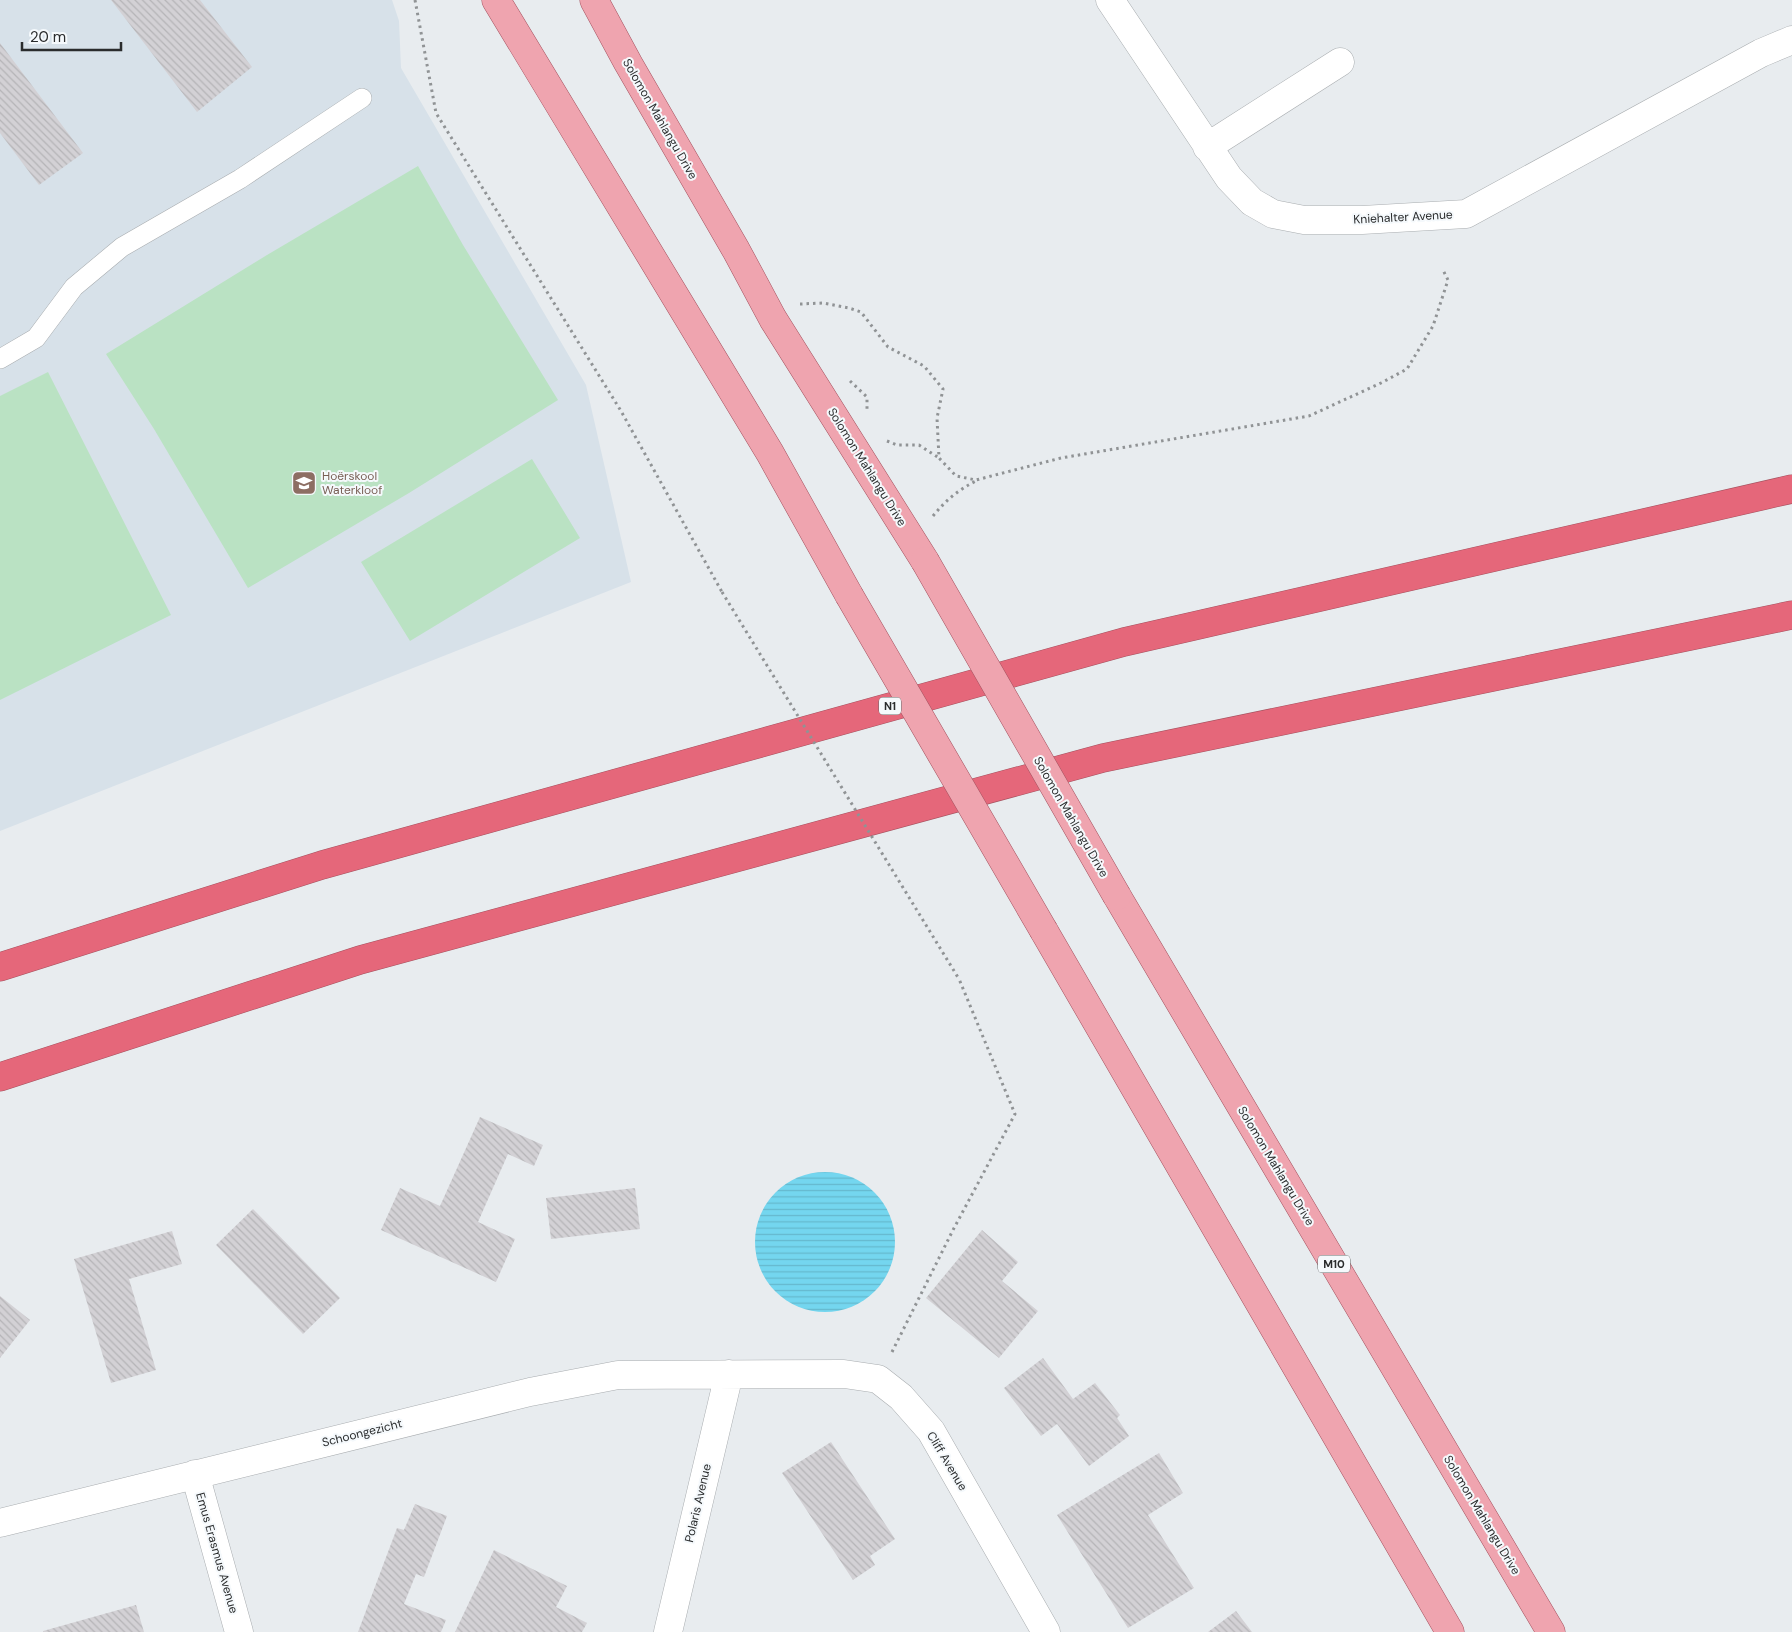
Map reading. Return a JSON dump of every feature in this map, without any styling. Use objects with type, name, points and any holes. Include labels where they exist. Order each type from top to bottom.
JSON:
[{"type":"highway","name":"N1","points":[[0,967],[322,864],[1124,642],[1792,489]]},
{"type":"highway","points":[[0,1077],[360,960],[1103,758],[1792,615]]},
{"type":"main road","points":[[496,0],[770,453],[850,595],[1450,1632]]},
{"type":"main road","name":"Solomon Mahlangu Drive","points":[[594,0],[628,64],[736,250],[773,319],[925,561],[1117,896],[1551,1632]]},
{"type":"street","name":"Kniehalter Avenue","points":[[1110,0],[1229,178],[1252,202],[1273,214],[1304,220],[1362,220],[1466,214],[1760,53],[1792,40]]},
{"type":"street","points":[[1208,147],[1340,62]]},
{"type":"street","name":"Cliff Avenue","points":[[729,1374],[844,1374],[878,1379],[901,1397],[932,1431],[1046,1632]]},
{"type":"street","name":"Schoongezicht","points":[[0,1523],[530,1392],[618,1376],[729,1374]]},
{"type":"street","name":"Polaris Avenue","points":[[668,1632],[729,1374]]},
{"type":"street","name":"Emus Erasmus Avenue","points":[[195,1474],[239,1632]]},
{"type":"lane","points":[[0,359],[36,338],[74,287],[122,247],[240,179],[362,98]]},
{"type":"path","points":[[415,0],[436,113],[621,411],[722,592],[959,979],[1015,1114],[953,1230],[878,1379]]},
{"type":"path","points":[[910,536],[918,534],[943,504],[959,489],[976,480],[1061,458],[1308,416],[1381,383],[1406,369],[1433,326],[1448,280],[1443,270]]},
{"type":"path","points":[[794,304],[823,303],[861,312],[888,347],[924,366],[943,390],[937,418],[939,458],[956,476],[976,480]]},
{"type":"shaded area","name":"Hoërskool Waterkloof","points":[[0,0],[392,0],[399,21],[401,68],[586,385],[631,582],[0,831]]},
{"type":"green space","points":[[418,166],[463,245],[558,400],[409,493],[248,588],[154,429],[106,354],[267,255]]},
{"type":"green space","points":[[48,372],[171,615],[0,700],[0,396]]},
{"type":"green space","points":[[532,459],[580,538],[410,641],[361,562]]},
{"type":"water","points":[[825,1172],[839,1173],[852,1177],[875,1192],[890,1215],[894,1228],[894,1256],[890,1269],[875,1292],[852,1307],[839,1311],[825,1312],[811,1311],[798,1307],[775,1292],[760,1269],[756,1256],[755,1242],[756,1228],[760,1215],[775,1192],[798,1177],[811,1173]]},
{"type":"building","points":[[111,0],[200,0],[252,67],[197,112]]},
{"type":"building","points":[[0,43],[83,153],[39,185],[0,133]]},
{"type":"building","points":[[480,1117],[543,1145],[534,1166],[508,1154],[478,1222],[515,1239],[496,1282],[381,1230],[400,1188],[440,1206]]},
{"type":"building","points":[[635,1188],[640,1229],[551,1239],[546,1198]]},
{"type":"building","points":[[253,1209],[340,1298],[303,1334],[216,1245]]},
{"type":"building","points":[[982,1230],[1018,1262],[1002,1281],[1038,1311],[999,1358],[926,1298]]},
{"type":"building","points":[[172,1231],[182,1264],[129,1279],[156,1370],[111,1383],[74,1259]]},
{"type":"building","points":[[0,1296],[30,1320],[0,1358]]},
{"type":"building","points":[[1043,1358],[1073,1399],[1095,1383],[1120,1415],[1117,1418],[1129,1436],[1089,1466],[1057,1424],[1041,1436],[1004,1388]]},
{"type":"building","points":[[831,1442],[895,1539],[870,1556],[875,1565],[853,1580],[782,1473]]},
{"type":"building","points":[[1159,1453],[1183,1493],[1148,1515],[1194,1588],[1128,1628],[1057,1515]]},
{"type":"building","points":[[415,1504],[447,1516],[424,1577],[416,1574],[404,1604],[446,1620],[441,1632],[358,1632],[397,1528],[404,1530]]},
{"type":"building","points":[[494,1550],[567,1586],[556,1607],[587,1623],[582,1632],[455,1632]]},
{"type":"building","points":[[136,1605],[144,1632],[43,1632],[43,1631]]},
{"type":"building","points":[[1236,1611],[1252,1632],[1208,1632]]},
{"type":"place","name":"Hoërskool Waterkloof","points":[[304,483]]}]
